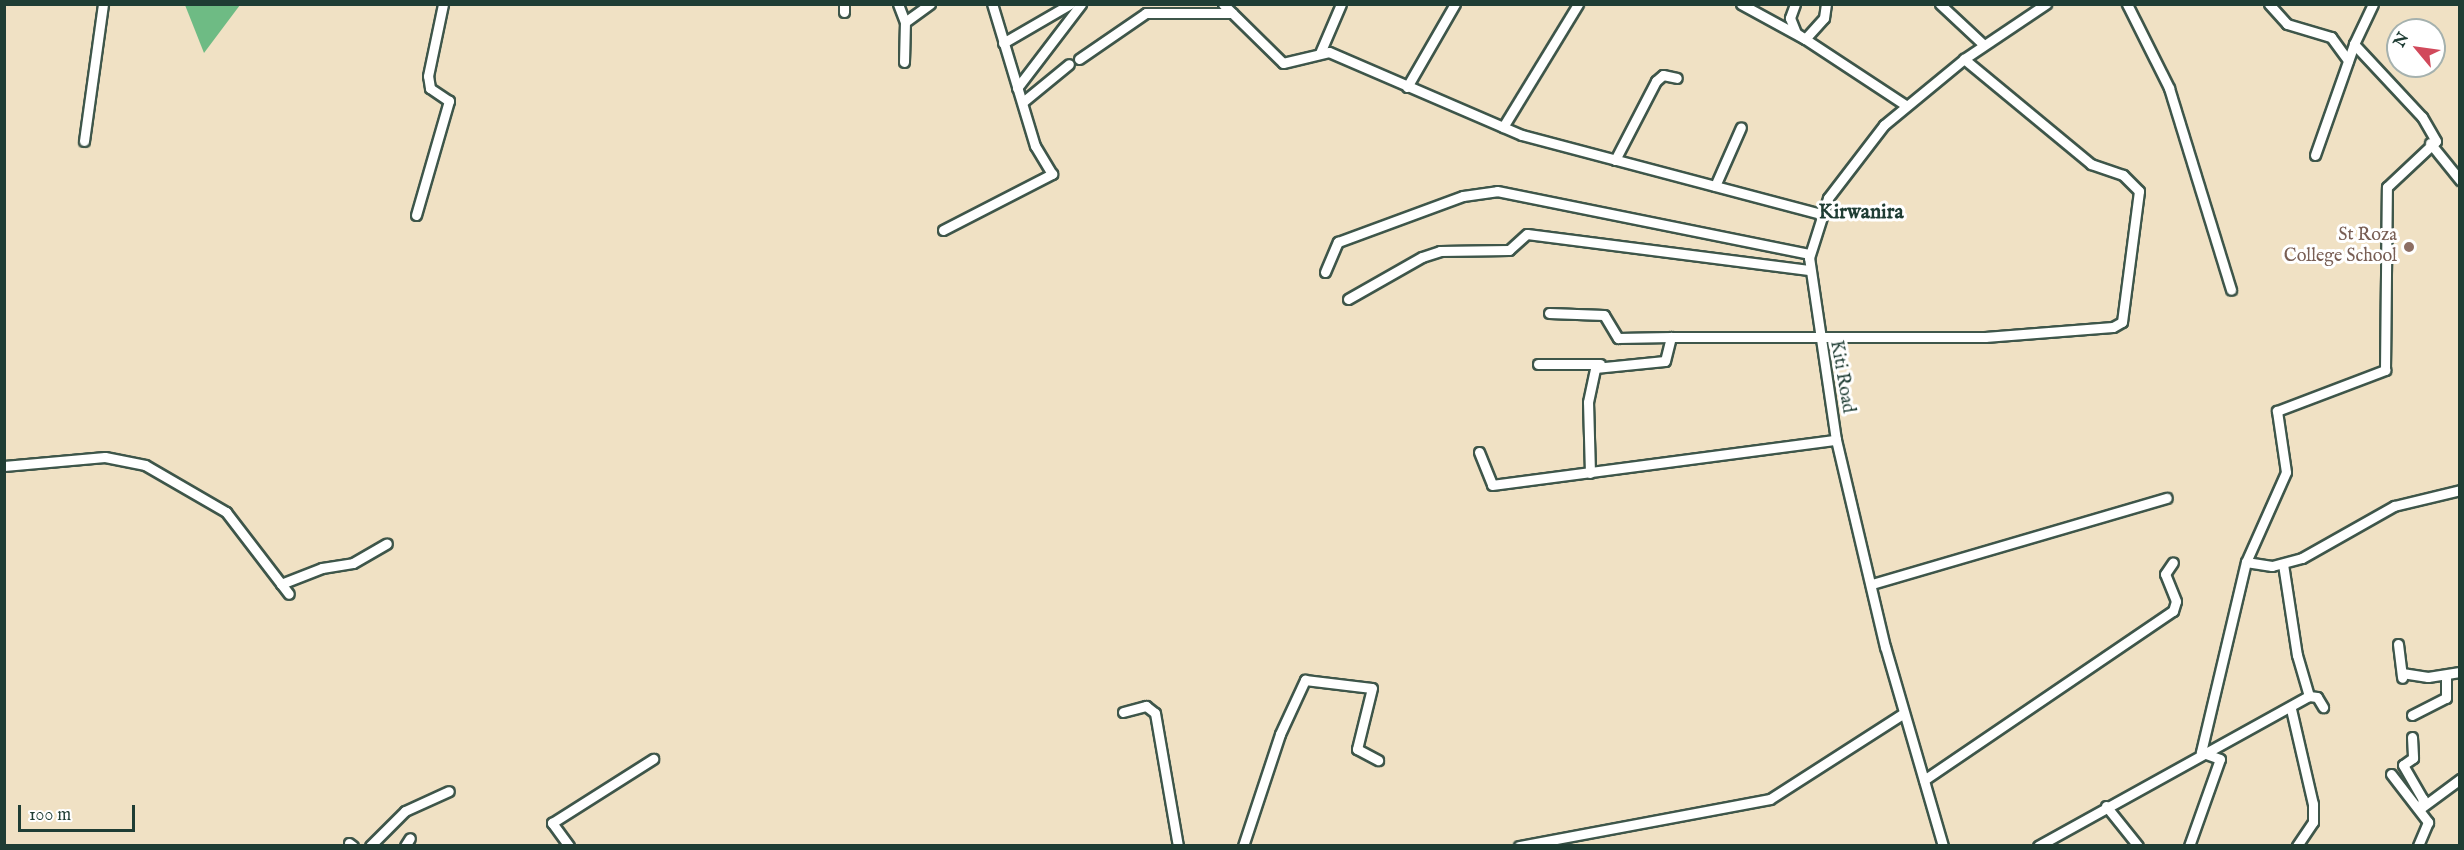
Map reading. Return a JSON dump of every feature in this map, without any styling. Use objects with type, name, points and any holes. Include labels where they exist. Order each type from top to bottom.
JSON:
[{"type":"street","points":[[84,141],[103,4]]},
{"type":"street","points":[[416,215],[449,100],[430,88],[428,76],[443,4]]},
{"type":"street","points":[[890,4],[904,19]]},
{"type":"street","points":[[898,4],[904,19],[904,62]]},
{"type":"street","points":[[904,19],[930,4]]},
{"type":"street","points":[[943,230],[1052,174],[1035,146],[1024,101],[1017,88],[992,4]]},
{"type":"street","points":[[1003,43],[1070,4]]},
{"type":"street","points":[[1017,88],[1081,4]]},
{"type":"street","points":[[1223,4],[1283,63],[1329,52],[1503,127],[1615,160],[1820,214]]},
{"type":"street","points":[[1320,53],[1341,4]]},
{"type":"street","points":[[1407,87],[1455,4]]},
{"type":"street","points":[[1503,127],[1578,4]]},
{"type":"street","points":[[1741,4],[1805,39],[1905,105]]},
{"type":"street","points":[[1795,4],[1791,26],[1805,39]]},
{"type":"street","points":[[1805,39],[1824,18],[1826,4]]},
{"type":"street","points":[[1940,4],[1984,45]]},
{"type":"street","points":[[2127,4],[2169,87],[2230,290]]},
{"type":"street","points":[[2269,4],[2287,24],[2331,37],[2348,60]]},
{"type":"street","points":[[2315,155],[2354,44],[2373,4]]},
{"type":"street","name":"Kiti Road","points":[[1943,846],[1904,713],[1836,440],[1818,340],[1809,254],[1820,214],[1863,149],[1905,105],[1964,59],[2041,6]]},
{"type":"street","points":[[1079,59],[1146,14],[1232,13]]},
{"type":"street","points":[[2201,752],[2246,562],[2286,472],[2278,407],[2385,370],[2385,196],[2392,180],[2431,150],[2430,142],[2435,136],[2422,117],[2354,44]]},
{"type":"street","points":[[1549,313],[1604,315],[1618,338],[1818,340],[1985,337],[2113,327],[2124,318],[2140,212],[2135,185],[2091,164],[1964,59]]},
{"type":"street","points":[[1024,101],[1069,64]]},
{"type":"street","points":[[1615,160],[1656,81],[1663,75],[1677,78]]},
{"type":"street","points":[[1715,186],[1741,127]]},
{"type":"street","points":[[2430,142],[2460,180]]},
{"type":"street","points":[[1325,272],[1338,242],[1463,196],[1497,191],[1809,254]]},
{"type":"street","points":[[1348,299],[1422,257],[1440,251],[1509,250],[1527,234],[1809,270]]},
{"type":"street","points":[[1538,364],[1665,361],[1671,337]]},
{"type":"street","points":[[1590,473],[1588,392],[1600,364]]},
{"type":"street","points":[[1479,452],[1492,485],[1836,440]]},
{"type":"street","points":[[4,466],[105,457],[145,465],[226,512],[289,594]]},
{"type":"street","points":[[2246,562],[2283,564],[2331,544],[2394,506],[2460,490]]},
{"type":"street","points":[[1872,584],[2167,498]]},
{"type":"street","points":[[281,584],[353,563],[387,543]]},
{"type":"street","points":[[1924,780],[2173,611],[2176,601],[2164,574],[2172,562]]},
{"type":"street","points":[[2283,564],[2297,655],[2309,696]]},
{"type":"street","points":[[2398,644],[2402,676],[2446,677],[2460,672]]},
{"type":"street","points":[[2412,715],[2446,698],[2446,677]]},
{"type":"street","points":[[1244,846],[1281,734],[1305,680],[1372,688],[1357,749],[1378,760]]},
{"type":"street","points":[[2038,846],[2201,752],[2229,745],[2309,696],[2317,697],[2323,707]]},
{"type":"street","points":[[1123,712],[1146,706],[1155,713],[1178,846]]},
{"type":"street","points":[[2291,709],[2313,804],[2313,822],[2297,846]]},
{"type":"street","points":[[1519,846],[1770,799],[1904,713]]},
{"type":"street","points":[[2412,737],[2413,758],[2403,765],[2423,799],[2421,808]]},
{"type":"street","points":[[2189,846],[2220,759],[2201,752]]},
{"type":"street","points":[[569,846],[552,823],[653,759]]},
{"type":"street","points":[[2391,774],[2421,808],[2429,830],[2418,846]]},
{"type":"street","points":[[2421,808],[2460,779]]},
{"type":"street","points":[[370,846],[405,811],[448,791]]},
{"type":"street","points":[[2106,806],[2138,846]]},
{"type":"green space","points":[[185,5],[240,5],[204,53]]},
{"type":"place","name":"St Roza College School","points":[[2409,247]]},
{"type":"district","name":"Kirwanira","points":[[1861,213]]}]
